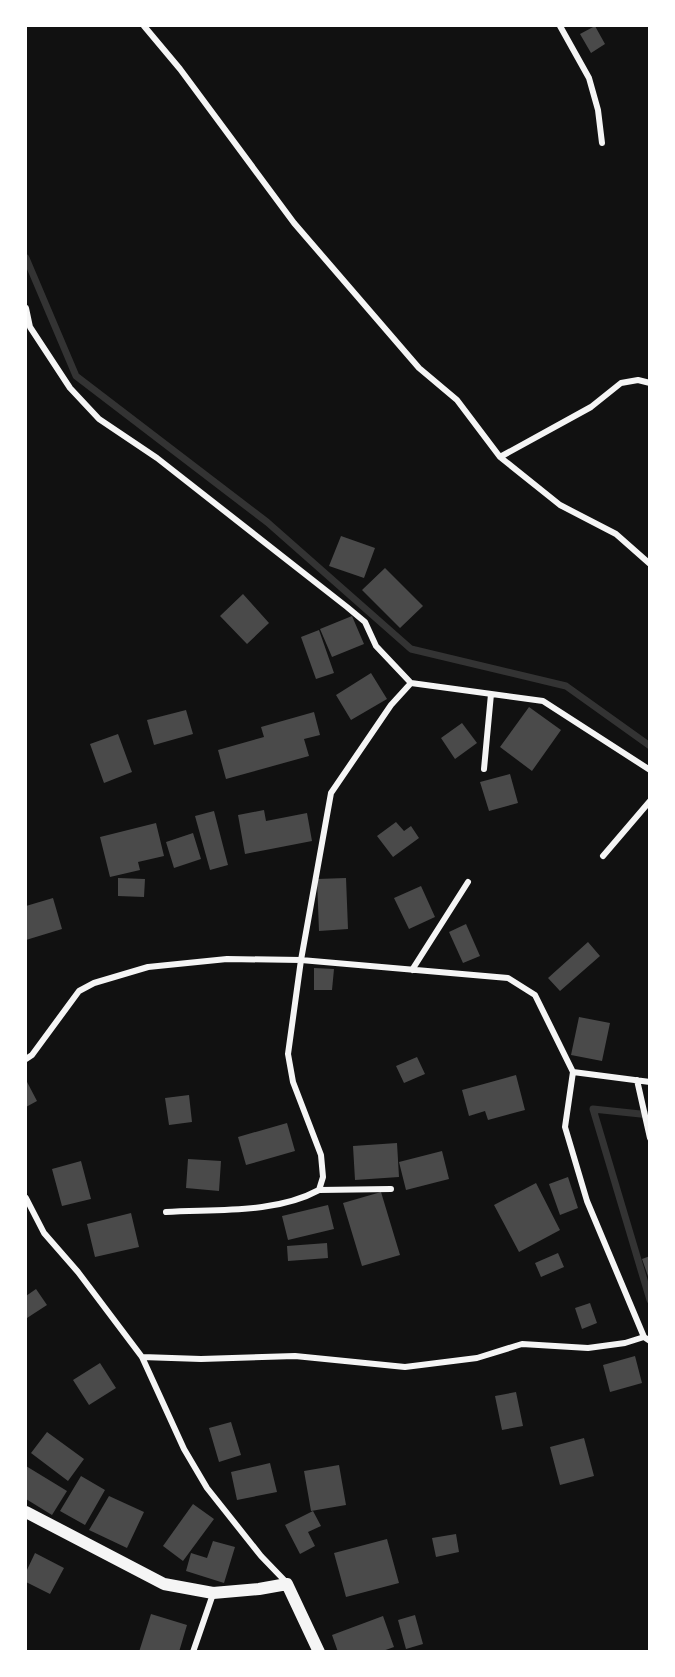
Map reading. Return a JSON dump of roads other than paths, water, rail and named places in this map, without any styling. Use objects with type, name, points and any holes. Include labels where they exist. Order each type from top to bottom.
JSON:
[{"type":"main road","points":[[26,1512],[164,1584],[213,1593],[287,1584],[319,1652]]},
{"type":"street","points":[[144,26],[180,69],[294,223],[419,368],[457,400],[500,457],[560,505],[616,534],[650,564]]},
{"type":"street","points":[[560,26],[589,78],[598,110],[602,143]]},
{"type":"street","points":[[26,308],[30,327],[64,380],[99,419],[157,458],[347,606],[365,622],[376,646],[411,683],[543,701],[650,770]]},
{"type":"street","points":[[500,457],[591,407],[621,383],[638,380],[650,383]]},
{"type":"street","points":[[319,1190],[324,1177],[321,1155],[293,1082],[288,1054],[301,960],[331,793],[391,705],[411,683]]},
{"type":"street","points":[[484,769],[491,694]]},
{"type":"street","points":[[603,856],[650,801]]},
{"type":"street","points":[[412,970],[468,882]]},
{"type":"street","points":[[26,1059],[32,1055],[79,991],[94,983],[148,967],[226,959],[301,960],[508,978],[535,995],[573,1072],[565,1127],[587,1201],[647,1339],[588,1348],[522,1344],[477,1358],[405,1367],[295,1356],[201,1359],[142,1357]]},
{"type":"street","points":[[573,1072],[650,1082]]},
{"type":"street","points":[[637,1080],[650,1138]]},
{"type":"street","points":[[166,1212],[252,1208],[306,1197],[319,1190],[391,1189]]},
{"type":"street","points":[[26,1198],[44,1233],[78,1272],[142,1357],[184,1449],[207,1488],[261,1556],[287,1584]]},
{"type":"street","points":[[193,1652],[213,1593]]},
{"type":"waterway","points":[[26,258],[76,376],[267,522],[411,649],[566,686],[650,746]]},
{"type":"waterway","points":[[650,1115],[593,1109],[650,1300]]}]
